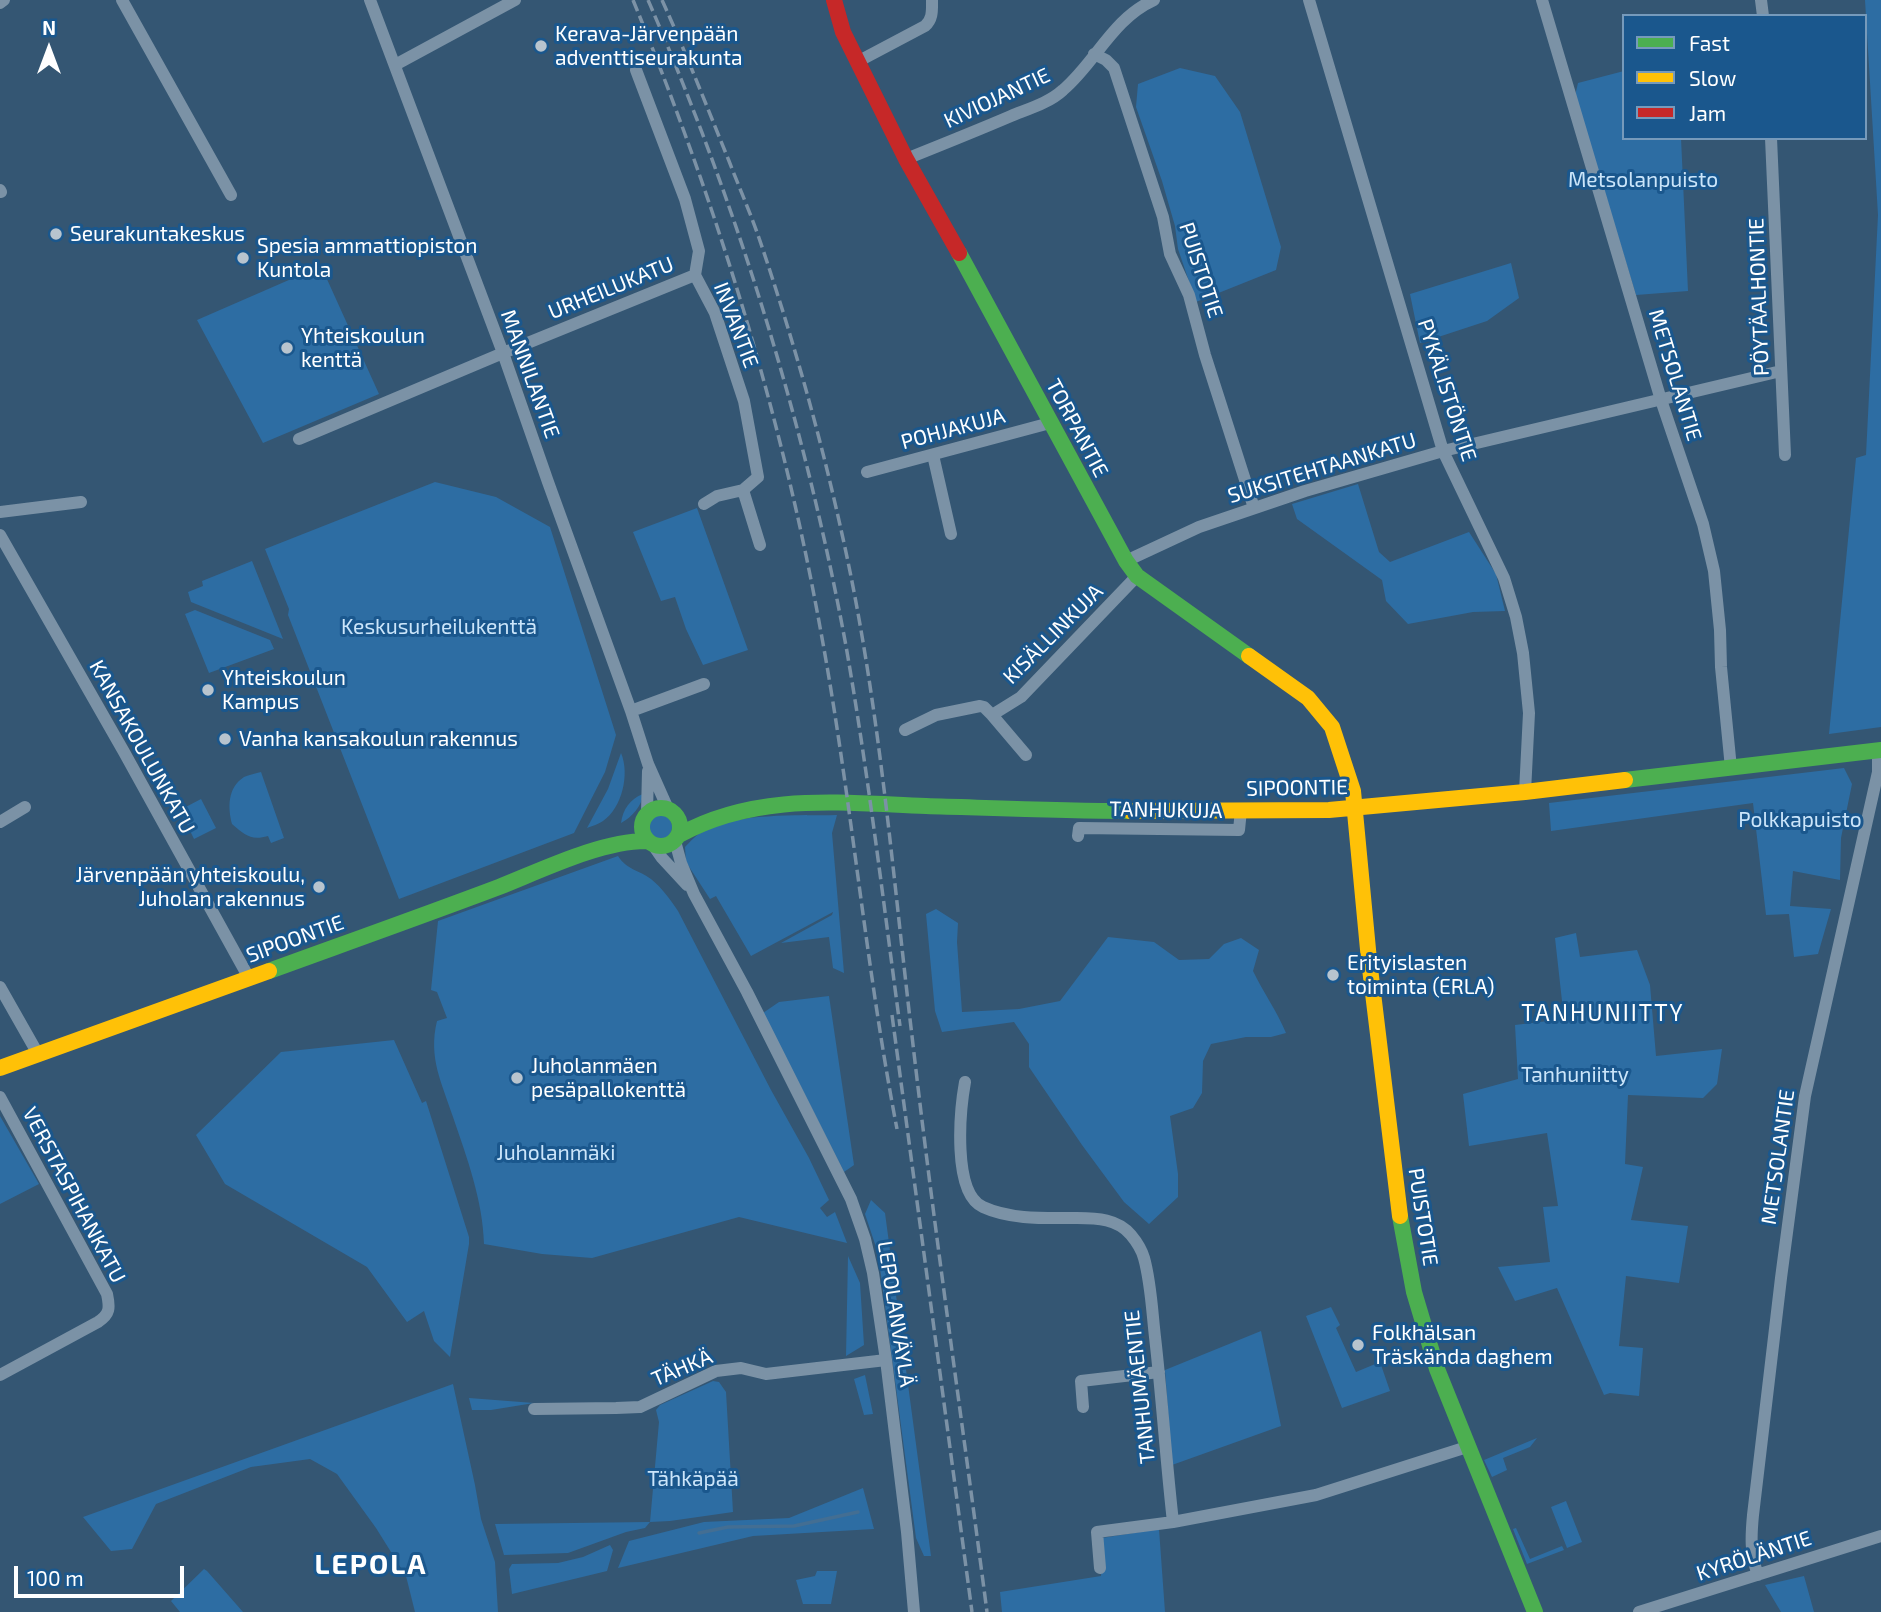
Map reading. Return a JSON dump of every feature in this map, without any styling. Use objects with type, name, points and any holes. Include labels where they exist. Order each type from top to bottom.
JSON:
[{"type":"street","points":[[122,0],[231,195]]},
{"type":"street","name":"MANNILANTIE","points":[[370,0],[503,353],[648,764],[671,811]]},
{"type":"street","points":[[395,65],[515,0]]},
{"type":"street","name":"TORPANTIE","points":[[834,0],[843,32],[906,159],[992,311],[1049,423],[1126,561],[1137,576],[1308,698],[1332,727],[1353,791],[1355,809]]},
{"type":"street","points":[[857,62],[925,26],[932,14],[932,0]]},
{"type":"street","name":"KIVIOJANTIE","points":[[906,159],[1036,106],[1062,92],[1078,76],[1110,34],[1154,0]]},
{"type":"street","name":"PYKÄLISTÖNTIE","points":[[1309,0],[1443,451],[1504,578],[1517,617],[1529,713],[1525,792]]},
{"type":"street","name":"METSOLANTIE","points":[[1542,0],[1661,400],[1703,524],[1714,571],[1731,768]]},
{"type":"street","name":"PUISTOTIE","points":[[1094,54],[1114,68],[1163,217],[1170,254],[1189,295],[1205,355],[1254,508]]},
{"type":"street","name":"INVANTIE","points":[[636,70],[685,199],[699,251],[695,275],[715,313],[744,401],[758,477],[743,489]]},
{"type":"street","name":"PÖYTÄALHONTIE","points":[[1771,140],[1785,455]]},
{"type":"street","name":"URHEILUKATU","points":[[299,439],[695,275]]},
{"type":"street","name":"SUKSITEHTAANKATU","points":[[1126,561],[1199,527],[1305,491],[1443,451],[1781,371]]},
{"type":"street","name":"POHJAKUJA","points":[[867,472],[1049,423]]},
{"type":"street","points":[[933,455],[951,534]]},
{"type":"street","points":[[704,504],[717,496],[743,489],[760,545]]},
{"type":"street","points":[[0,512],[81,502]]},
{"type":"street","name":"KANSAKOULUNKATU","points":[[0,535],[249,978]]},
{"type":"street","name":"KISÄLLINKUJA","points":[[992,715],[1021,697],[1137,576]]},
{"type":"street","points":[[631,710],[704,684]]},
{"type":"street","points":[[905,730],[936,715],[980,706],[992,715],[1027,754]]},
{"type":"street","name":"METSOLANTIE","points":[[1758,1575],[1753,1562],[1751,1543],[1753,1515],[1803,1107],[1874,794],[1879,750]]},
{"type":"street","name":"SIPOONTIE","points":[[677,838],[697,823],[713,817],[758,806],[802,802],[1076,811],[1355,809],[1525,792],[1879,750]]},
{"type":"street","name":"MANNILANTIE","points":[[645,816],[649,788],[648,764]]},
{"type":"street","points":[[0,822],[25,807]]},
{"type":"street","points":[[653,809],[671,811],[679,819],[677,838],[668,845],[650,843],[641,827],[645,816],[653,809]]},
{"type":"street","name":"PUISTOTIE","points":[[1355,809],[1369,960],[1401,1223],[1412,1284],[1437,1370],[1535,1612]]},
{"type":"street","name":"TANHUKUJA","points":[[1078,836],[1079,828],[1240,830],[1241,810]]},
{"type":"street","name":"SIPOONTIE","points":[[671,811],[696,817],[713,817]]},
{"type":"street","name":"SIPOONTIE","points":[[603,847],[645,816]]},
{"type":"street","name":"LEPOLANVÄYLÄ","points":[[677,838],[694,894],[747,992],[851,1199],[865,1239],[886,1360],[914,1612]]},
{"type":"street","name":"SIPOONTIE","points":[[0,1068],[424,915],[603,847],[635,841],[650,843]]},
{"type":"street","name":"LEPOLANVÄYLÄ","points":[[650,843],[694,894]]},
{"type":"street","points":[[0,987],[38,1054]]},
{"type":"street","name":"TANHUMÄENTIE","points":[[965,1082],[960,1142],[965,1185],[980,1206],[1004,1214],[1098,1218],[1121,1225],[1144,1255],[1159,1372],[1173,1522]]},
{"type":"street","name":"VERSTASPIHANKATU","points":[[0,1097],[107,1294],[110,1305],[106,1317],[0,1375]]},
{"type":"street","name":"TÄHKÄ","points":[[534,1409],[640,1406],[716,1371],[741,1368],[766,1374],[886,1360]]},
{"type":"street","points":[[1083,1407],[1081,1381],[1159,1372]]},
{"type":"street","points":[[1100,1568],[1097,1532],[1173,1522],[1316,1495],[1467,1447]]},
{"type":"street","name":"KYRÖLÄNTIE","points":[[1639,1612],[1881,1536]]},
{"type":"green space","points":[[1865,0],[1881,0],[1881,727],[1829,734],[1856,458],[1866,455],[1878,215]]},
{"type":"green space","points":[[1180,68],[1215,76],[1240,112],[1281,247],[1276,270],[1196,302],[1178,249],[1175,226],[1162,181],[1136,107],[1138,84]]},
{"type":"green space","name":"Metsolanpuisto","points":[[1622,72],[1622,140],[1681,140],[1688,291],[1636,295],[1575,96],[1578,83]]},
{"type":"green space","points":[[1511,263],[1519,298],[1487,321],[1420,343],[1410,294]]},
{"type":"green space","points":[[321,266],[379,394],[263,443],[197,320]]},
{"type":"green space","name":"Keskusurheilukenttä","points":[[435,482],[496,497],[550,527],[616,735],[605,772],[574,833],[399,899],[288,615],[289,609],[265,549]]},
{"type":"green space","points":[[1358,484],[1379,552],[1390,562],[1469,532],[1496,574],[1505,611],[1473,612],[1408,624],[1386,601],[1382,580],[1297,519],[1292,504]]},
{"type":"green space","points":[[697,508],[748,650],[703,665],[675,597],[661,601],[633,532]]},
{"type":"green space","points":[[252,561],[283,639],[191,602],[188,592],[203,586],[202,581]]},
{"type":"green space","points":[[195,610],[270,640],[274,649],[209,673],[185,614]]},
{"type":"green space","points":[[621,753],[625,771],[615,808],[601,822],[587,828],[608,789]]},
{"type":"green space","name":"Polkkapuisto","points":[[1844,768],[1852,784],[1841,838],[1840,880],[1793,871],[1790,906],[1831,909],[1818,954],[1794,957],[1789,914],[1766,915],[1753,803],[1551,831],[1549,803]]},
{"type":"green space","points":[[261,772],[284,838],[271,843],[268,836],[257,838],[245,834],[232,824],[231,818],[230,799],[234,787],[244,777]]},
{"type":"green space","points":[[643,794],[636,811],[621,823],[628,805]]},
{"type":"green space","points":[[201,799],[216,828],[194,839],[180,810]]},
{"type":"green space","points":[[655,815],[665,815],[672,822],[672,832],[665,839],[655,839],[648,832],[648,822]]},
{"type":"green space","points":[[837,815],[832,833],[844,973],[833,968],[829,937],[781,943],[833,912],[751,956],[716,896],[710,899],[686,862],[685,847],[702,832],[732,821],[768,816]]},
{"type":"green space","name":"Juholanmäki","points":[[618,856],[625,864],[655,882],[678,911],[809,1158],[829,1200],[820,1208],[827,1217],[835,1212],[847,1243],[739,1217],[592,1258],[542,1254],[484,1244],[481,1212],[473,1180],[435,1059],[437,1021],[447,1018],[437,992],[431,990],[438,921]]},
{"type":"green space","points":[[936,909],[958,923],[962,1012],[1019,1009],[1060,1001],[1108,937],[1154,942],[1179,960],[1209,959],[1224,944],[1241,938],[1259,950],[1253,971],[1286,1033],[1211,1044],[1203,1061],[1202,1093],[1193,1108],[1170,1116],[1178,1174],[1178,1197],[1149,1224],[1124,1202],[1029,1067],[1029,1044],[1014,1022],[942,1032],[935,1011],[926,914]]},
{"type":"green space","name":"Tanhuniitty","points":[[1576,933],[1580,957],[1637,950],[1650,985],[1656,1056],[1722,1049],[1717,1084],[1703,1098],[1628,1095],[1625,1164],[1643,1167],[1631,1220],[1688,1226],[1679,1283],[1626,1276],[1619,1346],[1643,1348],[1639,1396],[1610,1393],[1604,1395],[1557,1288],[1515,1301],[1498,1267],[1550,1262],[1543,1207],[1558,1206],[1547,1133],[1469,1146],[1463,1094],[1518,1079],[1515,1025],[1564,1019],[1555,938]]},
{"type":"green space","points":[[829,996],[854,1165],[844,1172],[763,1013],[779,1002]]},
{"type":"green space","points":[[394,1040],[422,1103],[426,1101],[469,1237],[450,1357],[434,1341],[424,1311],[407,1322],[367,1267],[225,1184],[196,1135],[281,1052]]},
{"type":"green space","points":[[0,1116],[39,1184],[0,1204]]},
{"type":"green space","points":[[871,1200],[885,1213],[931,1556],[924,1556],[916,1538],[878,1253],[865,1214]]},
{"type":"green space","points":[[848,1256],[860,1283],[864,1345],[846,1356]]},
{"type":"green space","points":[[1331,1307],[1340,1325],[1336,1328],[1356,1372],[1380,1362],[1390,1391],[1342,1408],[1306,1316]]},
{"type":"green space","points":[[1261,1331],[1281,1426],[1172,1465],[1165,1370]]},
{"type":"green space","points":[[865,1375],[873,1414],[864,1415],[854,1379]]},
{"type":"green space","name":"Tähkäpää","points":[[713,1381],[719,1382],[726,1392],[733,1512],[650,1522],[659,1422],[656,1410],[660,1405]]},
{"type":"green space","points":[[453,1384],[481,1519],[495,1562],[498,1612],[415,1612],[406,1576],[376,1528],[337,1474],[310,1459],[251,1467],[156,1504],[132,1549],[111,1551],[83,1517]]},
{"type":"green space","points":[[469,1398],[534,1403],[491,1410],[472,1410]]},
{"type":"green space","points":[[1537,1438],[1530,1447],[1503,1458],[1507,1470],[1492,1477],[1484,1460]]},
{"type":"green space","points":[[863,1488],[874,1529],[753,1536],[618,1568],[629,1541],[704,1522],[789,1518]]},
{"type":"green space","points":[[1566,1501],[1582,1542],[1567,1548],[1551,1507]]},
{"type":"green space","points":[[650,1522],[645,1528],[568,1553],[504,1555],[495,1524]]},
{"type":"green space","points":[[1516,1528],[1530,1559],[1562,1546],[1564,1550],[1527,1564],[1513,1529]]},
{"type":"green space","points":[[1159,1529],[1165,1612],[1002,1612],[1000,1592],[1101,1576],[1102,1538]]},
{"type":"green space","points":[[610,1545],[613,1550],[607,1571],[512,1594],[509,1569],[512,1564],[558,1563],[583,1557]]},
{"type":"green space","points":[[204,1569],[243,1612],[180,1612],[171,1601]]},
{"type":"green space","points":[[817,1571],[837,1571],[831,1604],[803,1604],[796,1580],[815,1576]]},
{"type":"green space","points":[[1804,1576],[1814,1612],[1781,1612],[1765,1585]]},
{"type":"waterway","points":[[699,1533],[728,1527],[794,1526],[858,1512]]},
{"type":"railway","points":[[633,0],[692,153],[718,230],[766,387],[786,467],[831,689],[876,1004],[897,1129]]},
{"type":"railway","points":[[648,0],[681,78],[739,237],[789,399],[810,481],[854,693],[900,1026]]},
{"type":"railway","points":[[662,0],[748,209],[771,274],[815,422],[855,596],[875,721],[929,1180],[987,1612]]},
{"type":"railway","points":[[892,1015],[972,1612]]},
{"type":"traffic: fast","points":[[959,253],[1126,561],[1137,576],[1249,656]]},
{"type":"traffic: fast","points":[[1625,780],[1881,750]]},
{"type":"traffic: fast","points":[[679,835],[709,821],[739,812],[800,803],[1130,811]]},
{"type":"traffic: fast","points":[[661,808],[675,813],[680,827],[675,841],[661,846],[647,841],[642,827],[647,813],[661,808]]},
{"type":"traffic: fast","points":[[269,971],[591,851],[646,841]]},
{"type":"traffic: fast","points":[[1400,1216],[1414,1292],[1437,1369],[1535,1612]]},
{"type":"traffic: slow","points":[[1249,656],[1308,698],[1332,727],[1353,791],[1369,960],[1400,1216]]},
{"type":"traffic: slow","points":[[1130,811],[1329,810],[1625,780]]},
{"type":"traffic: slow","points":[[0,1068],[269,971]]},
{"type":"traffic: jam","points":[[834,0],[843,32],[906,159],[959,253]]},
{"type":"place","name":"Kerava-Järvenpään adventtiseurakunta","points":[[541,46]]},
{"type":"place","name":"Seurakuntakeskus","points":[[56,234]]},
{"type":"place","name":"Spesia ammattiopiston Kuntola","points":[[243,258]]},
{"type":"place","name":"Yhteiskoulun kenttä","points":[[287,348]]},
{"type":"place","name":"Yhteiskoulun Kampus","points":[[208,690]]},
{"type":"place","name":"Vanha kansakoulun rakennus","points":[[225,739]]},
{"type":"place","name":"Järvenpään yhteiskoulu, Juholan rakennus","points":[[319,887]]},
{"type":"place","name":"Erityislasten toiminta (ERLA)","points":[[1333,975]]},
{"type":"place","name":"Juholanmäen pesäpallokenttä","points":[[517,1078]]},
{"type":"place","name":"Folkhälsan Träskända daghem","points":[[1358,1345]]},
{"type":"district","name":"TANHUNIITTY","points":[[1603,1013]]},
{"type":"district","name":"LEPOLA","points":[[371,1565]]}]
